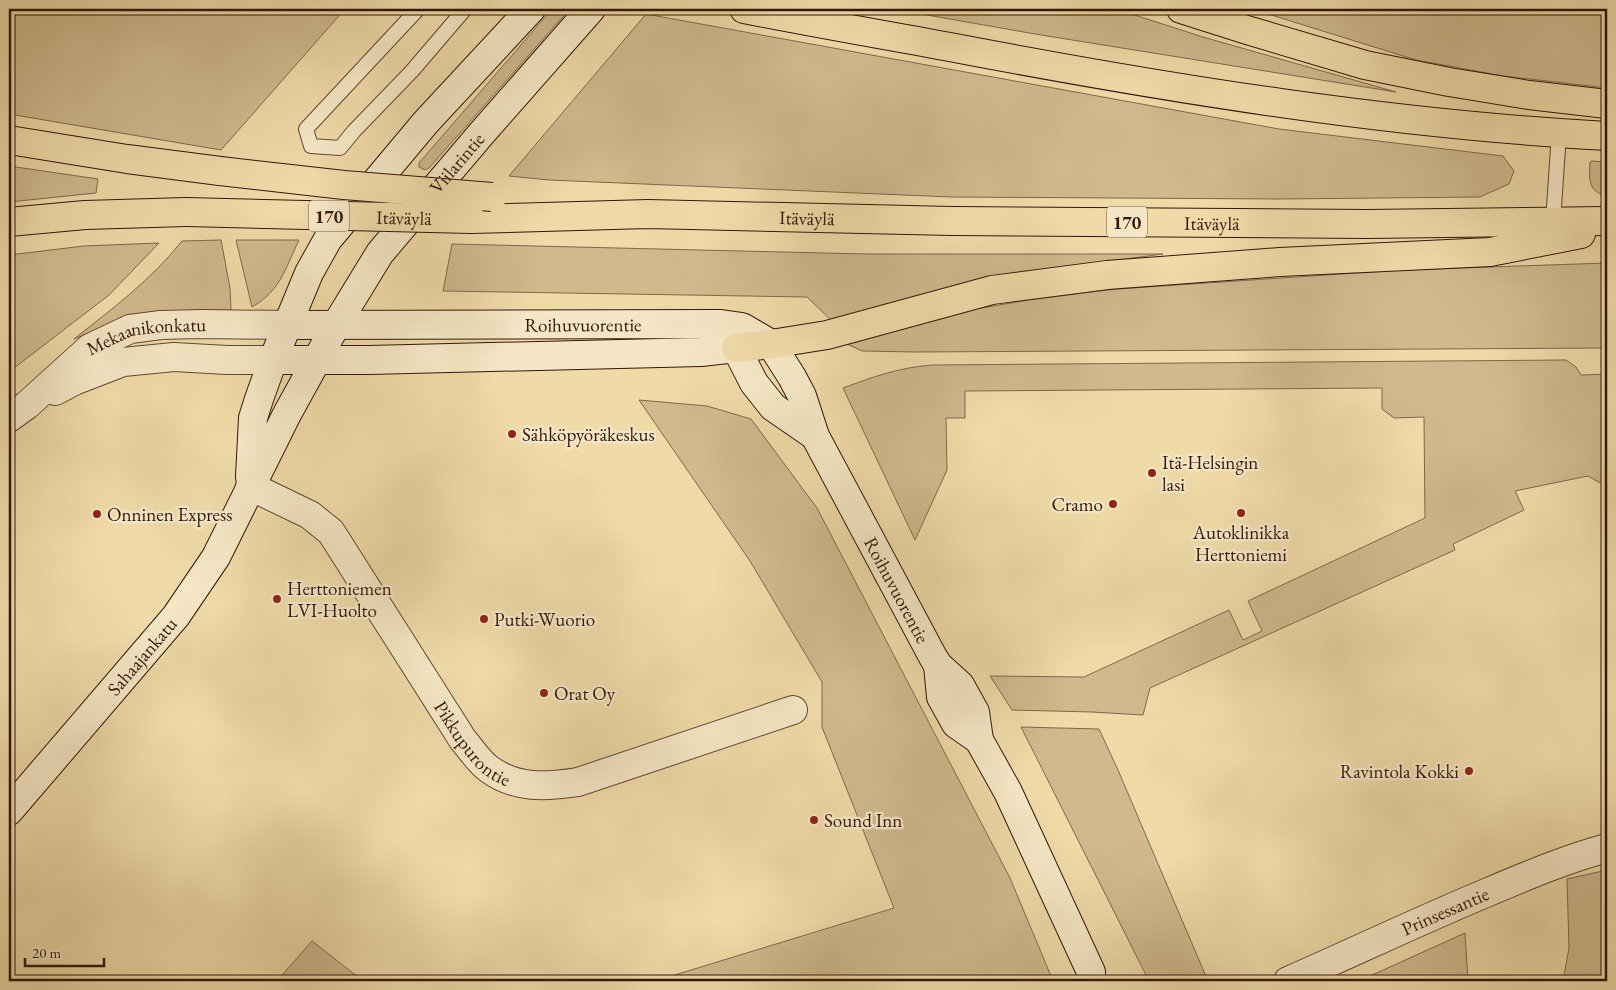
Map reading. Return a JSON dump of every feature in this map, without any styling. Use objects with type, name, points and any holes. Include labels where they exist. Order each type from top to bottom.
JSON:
[{"type":"highway","points":[[744,9],[1137,81],[1341,112],[1607,136]]},
{"type":"highway","points":[[1181,9],[1365,65],[1449,82],[1530,95],[1607,104]]},
{"type":"highway","points":[[9,140],[220,172],[344,185],[492,197],[648,214]]},
{"type":"highway","name":"Itäväylä","points":[[9,222],[86,215],[186,212],[471,219],[648,214],[952,221],[1366,224],[1607,221]]},
{"type":"highway","points":[[736,348],[827,335],[992,290],[1107,275],[1280,262],[1490,252],[1607,228]]},
{"type":"main road","points":[[287,325],[309,273],[328,239],[426,122],[531,9]]},
{"type":"main road","name":"Viilarintie","points":[[316,360],[380,253],[591,9]]},
{"type":"main road","name":"Roihuvuorentie","points":[[287,325],[721,324],[742,327],[771,344],[802,396],[815,436],[938,665],[960,686],[975,712],[979,740],[1008,792],[1094,978]]},
{"type":"main road","name":"Mekaanikonkatu","points":[[18,411],[90,348],[130,329],[161,325],[287,325]]},
{"type":"main road","name":"Sahaajankatu","points":[[250,486],[253,418],[287,325]]},
{"type":"main road","name":"Roihuvuorentie","points":[[273,360],[702,352],[736,348],[754,383],[773,407],[815,436]]},
{"type":"main road","name":"Mekaanikonkatu","points":[[18,411],[74,381],[124,362],[174,357],[273,360]]},
{"type":"main road","name":"Sahaajankatu","points":[[9,811],[176,616],[216,557],[250,486],[316,360]]},
{"type":"main road","name":"Pikkupurontie","points":[[250,486],[310,515],[331,532],[463,740],[487,768],[506,779],[527,786],[551,786],[578,782],[793,710]]},
{"type":"main road","name":"Prinsessantie","points":[[1288,981],[1492,890],[1585,854],[1607,848]]},
{"type":"lane","points":[[418,9],[306,129],[311,146],[340,148],[412,71],[465,9]]},
{"type":"lane","points":[[1553,222],[1559,133]]},
{"type":"shaded area","points":[[9,9],[345,9],[221,150],[9,114]]},
{"type":"shaded area","points":[[552,9],[565,9],[566,13],[429,168],[425,170],[419,167],[419,163]]},
{"type":"shaded area","points":[[893,9],[1116,9],[1203,37],[1396,92],[1035,34]]},
{"type":"shaded area","points":[[1252,9],[1607,9],[1607,88],[1503,76],[1416,60]]},
{"type":"shaded area","points":[[646,14],[1279,129],[1503,156],[1514,171],[1509,184],[1480,197],[1279,199],[951,197],[549,180],[509,176]]},
{"type":"shaded area","points":[[1591,161],[1607,162],[1607,196],[1596,191],[1591,184]]},
{"type":"shaded area","points":[[9,166],[98,179],[96,193],[9,202]]},
{"type":"shaded area","points":[[221,240],[230,288],[231,310],[169,312],[111,324],[74,339],[144,281],[182,241]]},
{"type":"shaded area","points":[[236,240],[299,240],[276,286],[252,307]]},
{"type":"shaded area","points":[[159,243],[109,295],[9,372],[9,255],[84,246]]},
{"type":"shaded area","points":[[452,244],[865,254],[1163,254],[1073,266],[832,321],[807,297],[443,291]]},
{"type":"shaded area","points":[[1607,263],[1607,348],[916,352],[862,351],[847,344],[970,310],[1028,300],[1117,289],[1401,270]]},
{"type":"shaded area","points":[[1566,360],[1576,367],[1581,375],[1607,374],[1607,487],[1588,476],[1515,491],[1524,510],[1453,544],[1455,550],[1150,688],[1143,715],[1012,710],[990,676],[1084,677],[1229,610],[1243,640],[1262,631],[1248,601],[1425,518],[1424,417],[1394,418],[1382,409],[1382,388],[965,391],[965,418],[946,418],[947,470],[915,540],[843,388],[897,370],[932,365]]},
{"type":"shaded area","points":[[639,400],[707,406],[751,419],[817,508],[1010,878],[1053,981],[655,981],[894,908],[822,727],[822,682],[750,561]]},
{"type":"shaded area","points":[[1021,727],[1099,729],[1208,981],[1153,981],[1146,975]]},
{"type":"shaded area","points":[[1607,870],[1607,981],[1563,981],[1569,948],[1567,879]]},
{"type":"shaded area","points":[[1465,933],[1468,981],[1359,981]]},
{"type":"shaded area","points":[[312,941],[363,981],[277,981]]},
{"type":"place","name":"Sähköpyöräkeskus","points":[[512,434]]},
{"type":"place","name":"Itä-Helsingin lasi","points":[[1152,473]]},
{"type":"place","name":"Cramo","points":[[1113,504]]},
{"type":"place","name":"Autoklinikka Herttoniemi","points":[[1241,513]]},
{"type":"place","name":"Onninen Express","points":[[97,514]]},
{"type":"place","name":"Herttoniemen LVI-Huolto","points":[[277,599]]},
{"type":"place","name":"Putki-Wuorio","points":[[484,619]]},
{"type":"place","name":"Orat Oy","points":[[544,693]]},
{"type":"place","name":"Ravintola Kokki","points":[[1469,771]]},
{"type":"place","name":"Sound Inn","points":[[814,820]]}]
